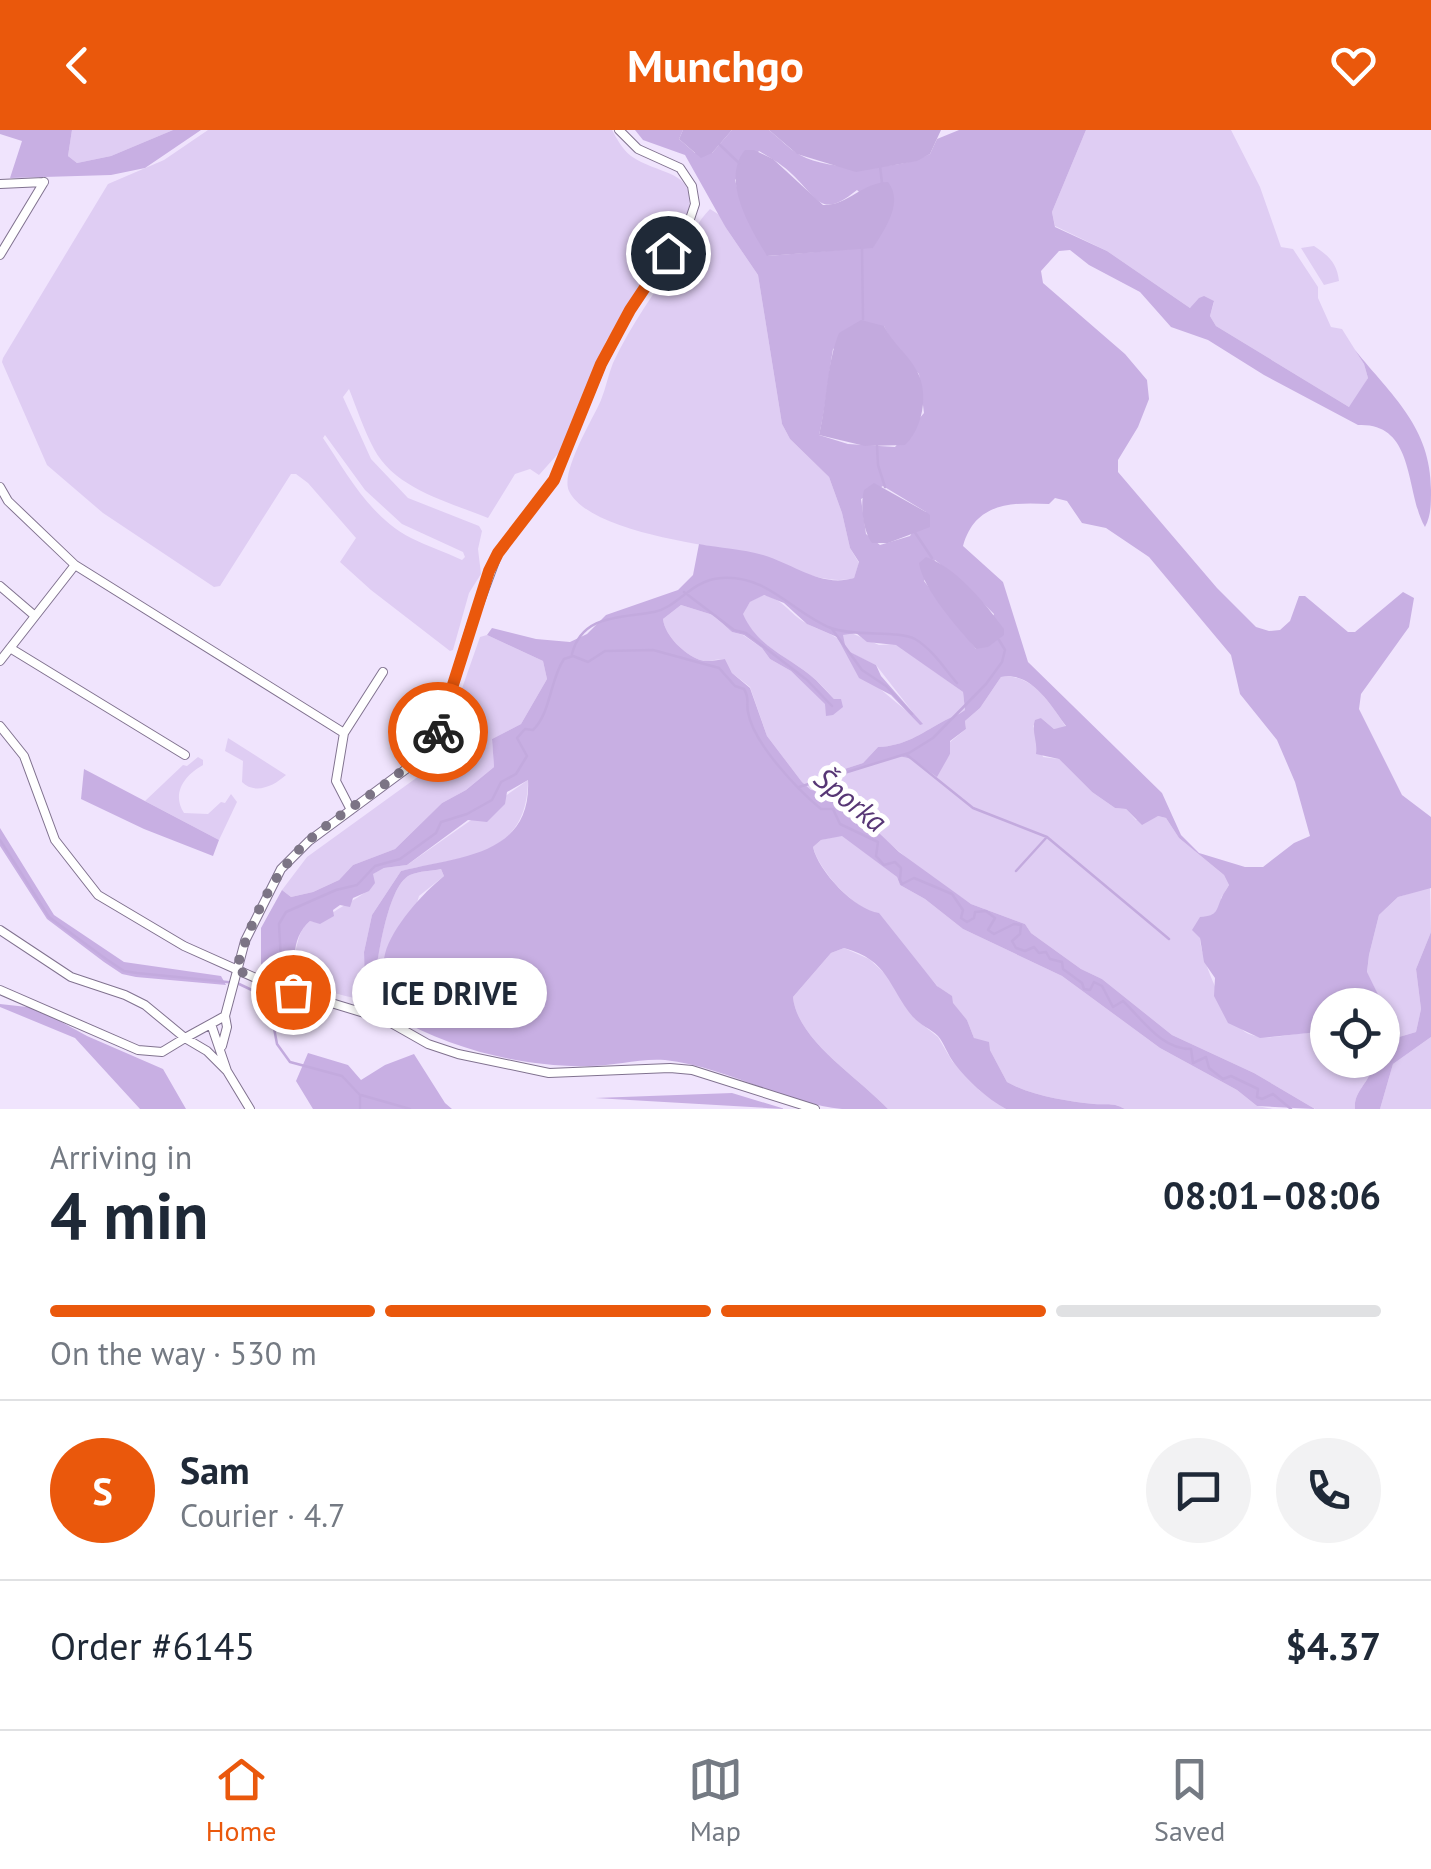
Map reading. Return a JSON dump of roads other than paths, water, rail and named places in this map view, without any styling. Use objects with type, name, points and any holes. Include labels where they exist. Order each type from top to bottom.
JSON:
[{"type":"street","points":[[221,1048],[245,941],[281,869],[309,841],[413,764],[438,733],[489,571],[498,553],[554,480],[601,364],[630,310],[688,225],[695,204],[692,186],[680,168],[638,149],[619,130]]},
{"type":"street","points":[[0,184],[44,182],[0,255]]},
{"type":"street","points":[[0,488],[74,565],[344,733]]},
{"type":"street","points":[[0,508],[6,497]]},
{"type":"street","points":[[0,661],[74,565]]},
{"type":"street","points":[[0,586],[35,616]]},
{"type":"street","points":[[10,648],[185,756]]},
{"type":"street","points":[[351,810],[336,782],[344,733],[382,672]]},
{"type":"street","points":[[0,726],[24,756],[55,840],[98,895],[234,978],[272,985],[384,1020],[428,1044],[498,1064],[550,1073],[692,1070],[816,1109]]},
{"type":"street","points":[[0,930],[71,978],[125,994],[145,1005],[228,1071]]},
{"type":"street","points":[[0,990],[138,1050],[162,1052],[226,1016]]},
{"type":"street","points":[[212,1024],[228,1071],[250,1109]]},
{"type":"waterway","points":[[719,144],[739,163]]},
{"type":"waterway","points":[[880,166],[882,183]]},
{"type":"waterway","points":[[862,247],[863,319]]},
{"type":"waterway","points":[[877,446],[885,487]]},
{"type":"waterway","points":[[914,531],[932,558]]},
{"type":"waterway","points":[[572,654],[584,631],[604,620],[654,612],[710,580],[737,578],[766,588],[831,628],[915,639],[957,683]]},
{"type":"waterway","points":[[684,592],[734,630],[746,633],[807,680],[832,706]]},
{"type":"waterway","points":[[832,629],[862,670],[886,686],[912,714]]},
{"type":"waterway","points":[[799,787],[909,753],[933,738],[1002,662],[1005,650],[999,640]]},
{"type":"waterway","name":"Šporka","points":[[273,982],[281,962],[279,924],[286,912],[357,885],[375,866],[400,859],[436,833],[441,822],[492,800],[501,782],[516,774],[527,756],[517,738],[539,723],[564,659],[573,656],[588,662],[605,651],[653,650],[719,668],[735,686],[744,689],[758,738],[778,765],[821,809],[833,809],[840,824],[878,842],[876,856],[884,865],[895,862],[901,868],[902,884],[914,878],[952,894],[963,910],[961,918],[967,922],[975,912],[986,911],[995,918],[988,930],[994,934],[1014,924],[1021,925],[1020,934],[1012,941],[1016,948],[1025,951],[1034,947],[1039,953],[1046,952],[1050,959],[1062,962],[1063,969],[1084,989],[1090,990],[1094,982],[1102,986],[1113,1007],[1123,1001],[1162,1039],[1191,1049],[1193,1063],[1206,1057],[1209,1068],[1223,1079],[1231,1076],[1258,1089],[1257,1097],[1262,1099],[1273,1094],[1291,1109]]},
{"type":"waterway","points":[[907,755],[973,808],[1047,837],[1169,939]]},
{"type":"waterway","points":[[1016,871],[1046,838]]},
{"type":"waterway","points":[[0,840],[49,917],[124,971],[237,983],[256,992],[264,1009]]},
{"type":"waterway","name":"Šporka","points":[[271,990],[264,1009],[277,1044],[290,1062],[342,1076],[360,1095],[360,1109]]},
{"type":"waterway","points":[[361,1095],[410,1109]]},
{"type":"place","name":"ICE DRIVE","points":[[293,992]]}]
